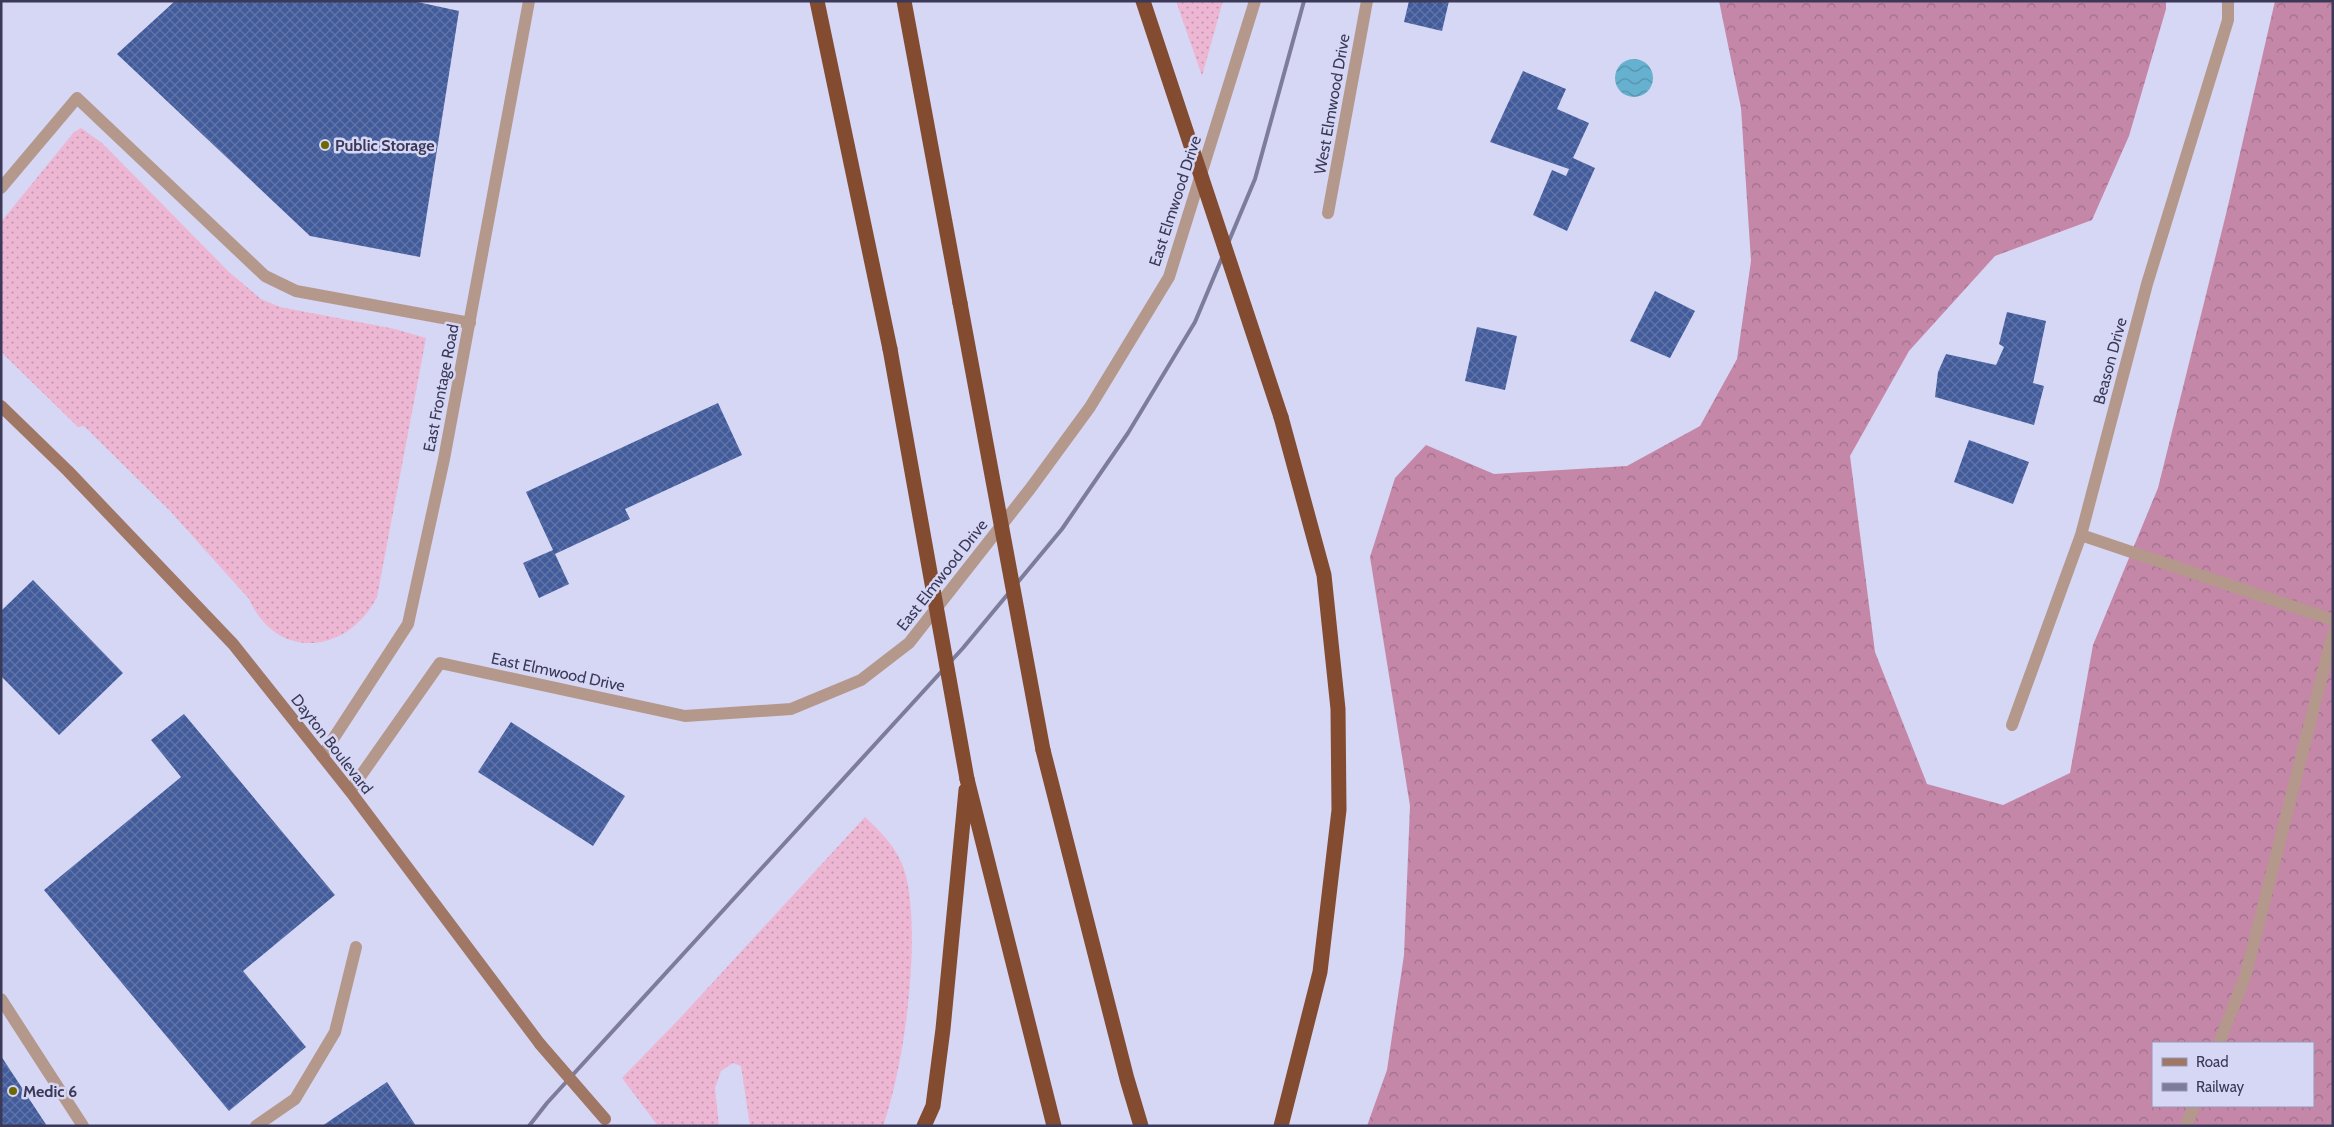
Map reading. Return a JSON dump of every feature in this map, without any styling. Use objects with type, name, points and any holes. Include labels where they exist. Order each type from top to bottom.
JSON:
[{"type":"highway","points":[[817,1],[890,349],[968,779],[1054,1126]]},
{"type":"highway","points":[[904,1],[1043,750],[1127,1079],[1141,1126]]},
{"type":"highway","points":[[1143,1],[1281,417],[1324,575],[1338,709],[1339,810],[1320,972],[1281,1126]]},
{"type":"highway","points":[[924,1126],[933,1106],[943,1029],[968,779]]},
{"type":"main road","name":"Dayton Boulevard","points":[[1,406],[68,471],[232,644],[350,791],[540,1044],[608,1122]]},
{"type":"street","name":"East Frontage Road","points":[[322,756],[408,624],[444,459],[529,1]]},
{"type":"street","name":"East Elmwood Drive","points":[[350,791],[440,663],[685,716],[791,709],[861,680],[909,643],[1030,489],[1090,407],[1169,277],[1255,1]]},
{"type":"street","name":"West Elmwood Drive","points":[[1328,213],[1367,1]]},
{"type":"street","name":"Beason Drive","points":[[2012,725],[2082,535],[2147,284],[2228,20],[2228,1]]},
{"type":"street","points":[[1,188],[77,98],[265,276],[296,291],[470,323]]},
{"type":"street","points":[[2082,535],[2333,620]]},
{"type":"street","points":[[2219,1042],[2245,977],[2333,633]]},
{"type":"street","points":[[256,1126],[296,1099],[335,1032],[356,947]]},
{"type":"street","points":[[1,999],[83,1126]]},
{"type":"street","points":[[2186,1126],[2194,1107]]},
{"type":"shaded area","points":[[1176,1],[1223,1],[1202,76]]},
{"type":"shaded area","points":[[81,128],[102,143],[229,272],[261,299],[280,307],[395,329],[426,338],[377,597],[364,616],[349,630],[331,639],[313,643],[294,641],[277,633],[261,619],[249,599],[171,512],[84,426],[78,427],[1,352],[1,222],[74,132]]},
{"type":"shaded area","points":[[865,817],[884,837],[900,859],[906,876],[912,933],[911,966],[904,1036],[891,1100],[883,1126],[750,1126],[741,1066],[733,1063],[721,1071],[715,1088],[719,1126],[658,1126],[622,1078],[682,1016]]},
{"type":"green space","points":[[1719,1],[2166,1],[2166,9],[2129,136],[2092,220],[1995,256],[1909,351],[1850,456],[1875,652],[1927,784],[2003,805],[2070,773],[2093,645],[2158,488],[2227,210],[2275,1],[2333,1],[2333,1126],[1367,1126],[1387,1070],[1404,955],[1410,806],[1370,557],[1395,478],[1426,445],[1494,474],[1627,466],[1700,426],[1737,359],[1751,261],[1741,108]]},
{"type":"water","points":[[1634,59],[1648,64],[1653,78],[1648,92],[1634,97],[1620,92],[1615,78],[1620,64]]},
{"type":"building","name":"Public Storage","points":[[175,1],[413,1],[459,11],[420,257],[310,236],[117,54]]},
{"type":"building","points":[[1409,1],[1449,1],[1442,31],[1404,22]]},
{"type":"building","points":[[1523,71],[1566,89],[1557,109],[1589,123],[1573,158],[1595,168],[1567,231],[1533,215],[1552,170],[1566,176],[1569,169],[1490,142]]},
{"type":"building","points":[[1655,291],[1695,311],[1670,358],[1630,341]]},
{"type":"building","points":[[2007,312],[2046,321],[2033,383],[2044,386],[2034,425],[1935,397],[1938,372],[1946,354],[1996,365],[2004,347],[1999,344]]},
{"type":"building","points":[[1477,327],[1517,336],[1505,390],[1465,381]]},
{"type":"building","points":[[718,403],[742,455],[625,509],[630,519],[555,554],[569,584],[539,598],[523,563],[553,550],[526,492]]},
{"type":"building","points":[[1969,440],[2029,462],[2013,504],[1954,482]]},
{"type":"building","points":[[33,580],[123,673],[59,735],[1,676],[1,611]]},
{"type":"building","points":[[184,714],[335,895],[243,971],[306,1047],[229,1111],[44,890],[181,777],[151,740]]},
{"type":"building","points":[[511,722],[625,796],[593,846],[478,772]]},
{"type":"building","name":"Medic 6","points":[[1,1056],[47,1126],[1,1126]]},
{"type":"building","points":[[387,1082],[416,1126],[322,1126]]},
{"type":"railway","points":[[529,1126],[547,1103],[963,648],[1062,529],[1128,433],[1195,322],[1255,179],[1304,1]]},
{"type":"place","name":"Public Storage","points":[[325,145]]},
{"type":"place","name":"Medic 6","points":[[13,1091]]}]
